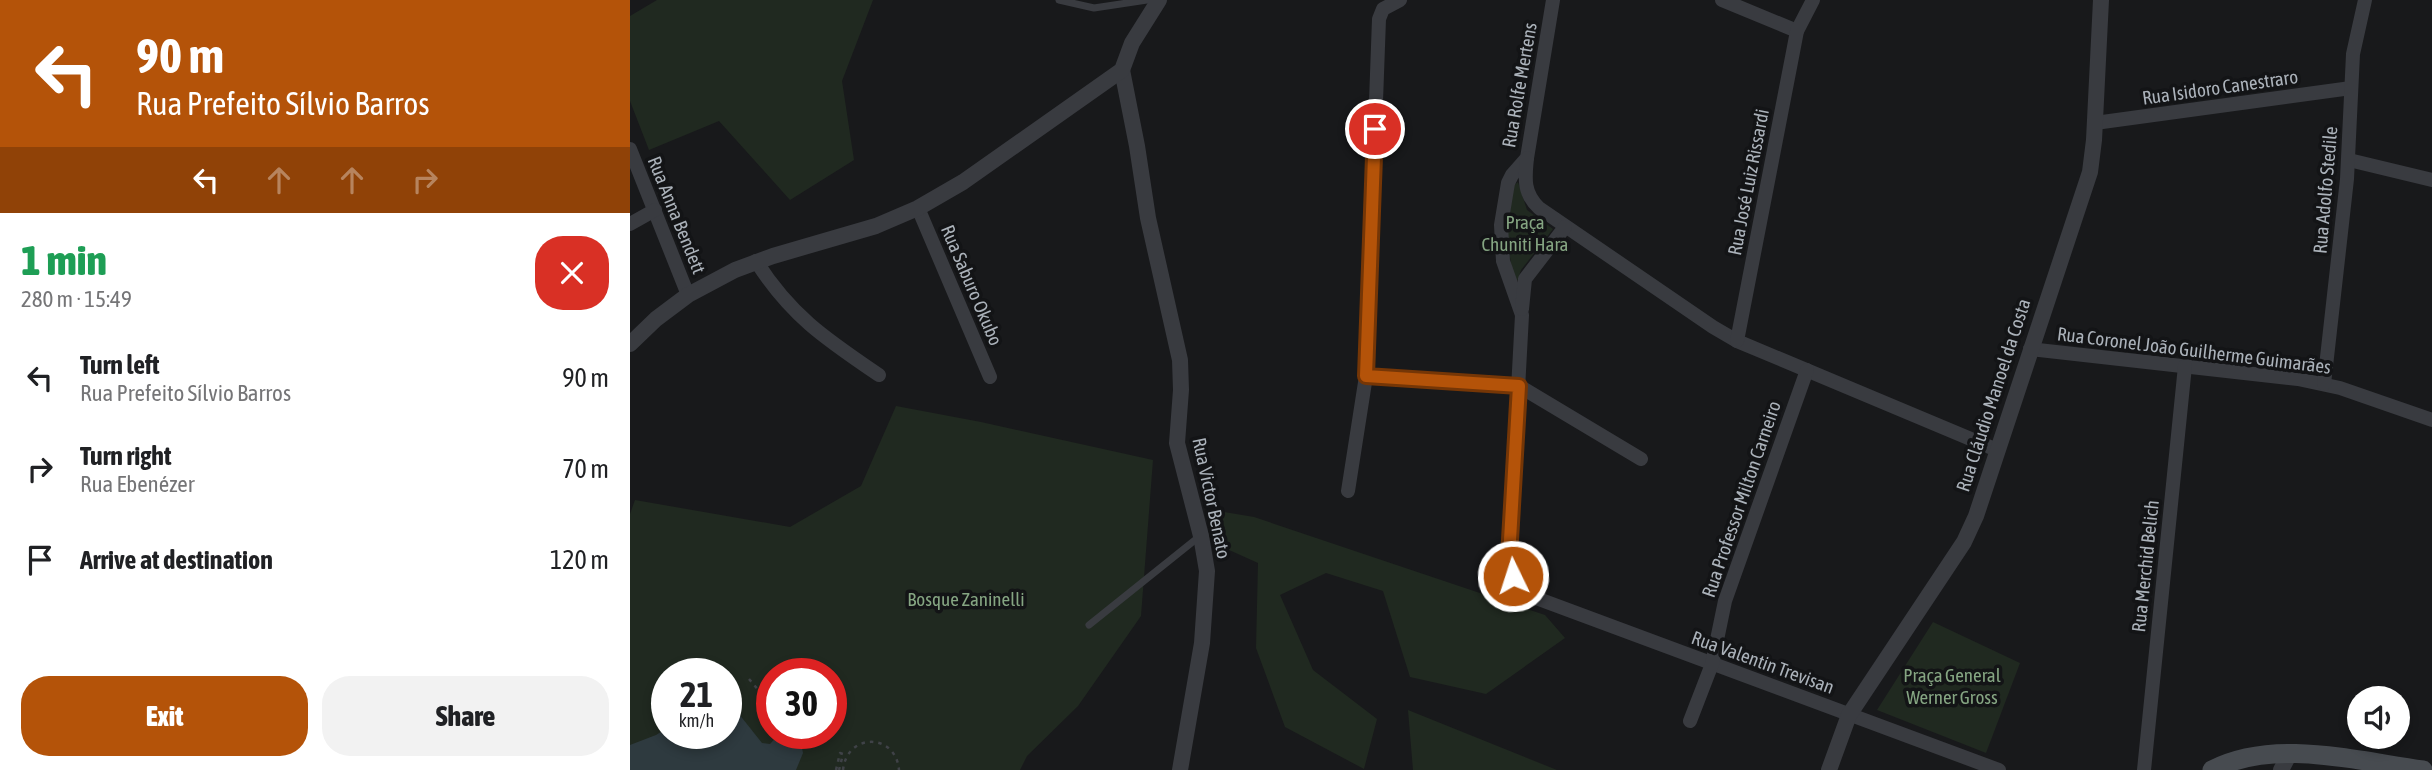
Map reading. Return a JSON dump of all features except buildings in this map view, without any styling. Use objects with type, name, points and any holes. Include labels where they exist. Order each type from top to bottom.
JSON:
[{"type":"main road","points":[[2211,770],[2245,757],[2423,770]]},
{"type":"street","points":[[630,344],[656,319],[688,295],[755,261],[876,226],[918,208],[962,182],[1122,70],[1132,43],[1159,0]]},
{"type":"street","points":[[1348,491],[1366,376],[1379,19],[1383,9],[1400,0]]},
{"type":"street","name":"Rua Rolfe Mertens","points":[[1517,584],[1509,557],[1522,315],[1503,261],[1501,225],[1508,183],[1527,158],[1553,0]]},
{"type":"street","points":[[1722,0],[1797,31]]},
{"type":"street","name":"Rua José Luiz Rissardi","points":[[1737,341],[1797,31],[1813,0]]},
{"type":"street","name":"Rua Cláudio Manoel da Costa","points":[[1829,770],[1849,715],[1964,542],[1976,516],[2086,187],[2093,156],[2101,0]]},
{"type":"street","name":"Rua Adolfo Stedile","points":[[2324,384],[2349,160],[2355,46],[2365,0]]},
{"type":"street","name":"Rua Victor Benato","points":[[1122,70],[1148,218],[1180,360],[1177,443],[1201,536],[1206,571],[1205,616],[1196,685],[1180,770]]},
{"type":"street","name":"Rua Isidoro Canestraro","points":[[2095,123],[2351,88]]},
{"type":"street","name":"Rua Anna Bendett","points":[[630,149],[688,295]]},
{"type":"street","points":[[1527,158],[1525,179],[1529,196],[1539,208],[1713,327],[1737,341],[1997,450]]},
{"type":"street","points":[[2349,160],[2432,180]]},
{"type":"street","name":"Rua Saburo Okubo","points":[[918,208],[990,377]]},
{"type":"street","points":[[630,224],[654,210]]},
{"type":"street","points":[[1522,315],[1525,279],[1565,227]]},
{"type":"street","points":[[755,261],[799,317],[878,375]]},
{"type":"street","name":"Rua Coronel João Guilherme Guimarães","points":[[2030,349],[2281,376],[2324,384],[2432,420]]},
{"type":"street","name":"Rua Merchid Belich","points":[[2144,770],[2185,366]]},
{"type":"street","name":"Rua Professor Milton Carneiro","points":[[1690,721],[1712,664],[1725,601],[1807,370]]},
{"type":"street","points":[[1366,376],[1519,386],[1640,459]]},
{"type":"street","name":"Rua Valentin Trevisan","points":[[1517,584],[1536,598],[1999,770]]},
{"type":"lane","points":[[1059,0],[1094,9],[1147,0]]},
{"type":"lane","points":[[1089,625],[1201,536]]},
{"type":"path","points":[[749,679],[756,687]]},
{"type":"path","points":[[840,770],[850,750],[866,742],[875,742],[891,750],[899,770]]},
{"type":"green space","points":[[657,0],[873,0],[842,81],[854,160],[790,200],[719,121],[649,150],[630,101],[630,16]]},
{"type":"green space","name":"Praça Chuniti Hara","points":[[1518,182],[1527,210],[1553,229],[1521,270],[1515,288],[1506,232],[1513,186]]},
{"type":"green space","name":"Bosque Zaninelli","points":[[896,406],[1153,460],[1141,616],[1078,706],[1027,756],[1020,770],[630,770],[630,514],[635,500],[790,527],[861,486]]},
{"type":"green space","points":[[1212,510],[1254,517],[1545,615],[1565,638],[1486,694],[1410,677],[1383,591],[1326,573],[1280,595],[1313,670],[1377,719],[1364,769],[1285,727],[1256,648],[1258,563],[1218,545]]},
{"type":"green space","name":"Praça General Werner Gross","points":[[1933,622],[2020,663],[1986,753],[1877,710]]},
{"type":"green space","points":[[1408,710],[1557,770],[1413,770]]},
{"type":"shaded area","points":[[742,718],[756,735],[756,749],[802,749],[803,753],[796,770],[630,770],[630,745],[651,737],[651,749],[742,749]]},
{"type":"route","points":[[1375,129],[1366,376],[1519,386],[1509,557],[1513,576]]}]
